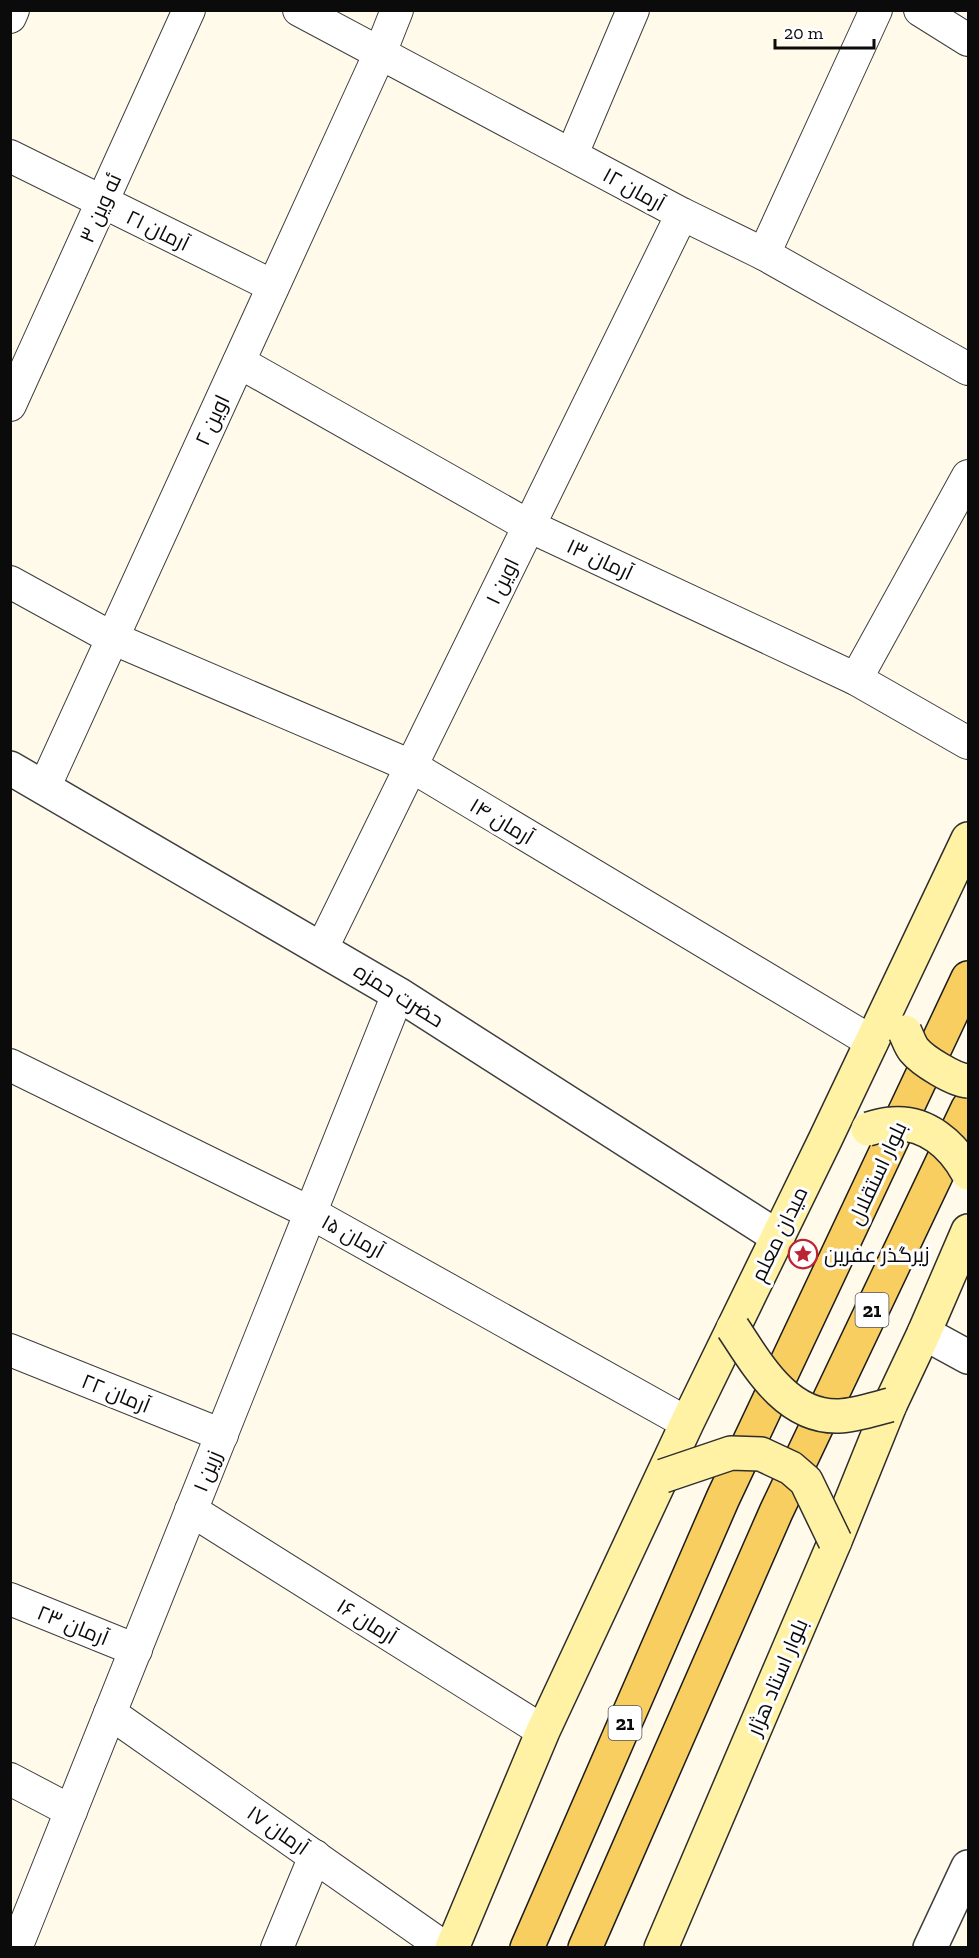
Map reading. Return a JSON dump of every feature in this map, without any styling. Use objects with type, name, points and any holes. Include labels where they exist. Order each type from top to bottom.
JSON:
[{"type":"main road","name":"میدان معلم","points":[[687,1423],[969,839]]},
{"type":"main road","name":"بلوار استقلال","points":[[527,1947],[723,1498],[969,978]]},
{"type":"main road","points":[[898,986],[904,1032],[914,1050],[937,1068],[963,1081],[969,1081]]},
{"type":"main road","name":"21","points":[[585,1947],[776,1512],[969,1108]]},
{"type":"main road","points":[[825,1140],[893,1123],[915,1126],[939,1137],[960,1158],[969,1173]]},
{"type":"main road","points":[[733,1328],[765,1376],[786,1397],[813,1413],[839,1416],[890,1405],[969,1231]]},
{"type":"main road","name":"بلوار استاد هژار","points":[[661,1947],[835,1541],[890,1405]]},
{"type":"main road","points":[[452,1947],[543,1731],[687,1423]]},
{"type":"main road","points":[[663,1476],[731,1453],[761,1454],[791,1468],[806,1481],[835,1541]]},
{"type":"street","points":[[10,17],[13,10]]},
{"type":"street","name":"ئه وین ۳","points":[[10,405],[189,10]]},
{"type":"street","name":"آرمان ۱۲","points":[[299,10],[682,214],[764,254],[969,369]]},
{"type":"street","name":"اوین ۲","points":[[44,788],[380,53],[397,10]]},
{"type":"street","points":[[572,154],[633,10]]},
{"type":"street","points":[[764,254],[876,10]]},
{"type":"street","points":[[934,14],[969,40]]},
{"type":"street","name":"آرمان ۲۱","points":[[10,156],[273,286]]},
{"type":"street","name":"اوین ۱","points":[[322,948],[682,214]]},
{"type":"street","name":"آرمان ۱۳","points":[[238,362],[529,526],[856,679],[969,743]]},
{"type":"street","points":[[856,679],[969,476]]},
{"type":"street","name":"آرمان ۱۴","points":[[10,582],[112,638],[411,766],[872,1042]]},
{"type":"street","name":"حضرت حمزه","points":[[10,768],[398,994],[778,1237]]},
{"type":"street","name":"زرین ۱","points":[[16,1947],[398,994]]},
{"type":"street","name":"آرمان ۱۵","points":[[10,1065],[311,1213],[687,1423]]},
{"type":"street","points":[[924,1333],[969,1357]]},
{"type":"street","name":"آرمان ۲۲","points":[[10,1350],[222,1435]]},
{"type":"street","name":"آرمان ۱۶","points":[[191,1510],[543,1731]]},
{"type":"street","name":"آرمان ۲۳","points":[[10,1599],[136,1650]]},
{"type":"street","name":"آرمان ۱۷","points":[[110,1713],[445,1947]]},
{"type":"street","points":[[10,1779],[71,1811]]},
{"type":"street","points":[[277,1947],[315,1856]]},
{"type":"street","points":[[930,1947],[969,1868]]},
{"type":"place","name":"زیرگذر عفرین","points":[[803,1254]]}]
